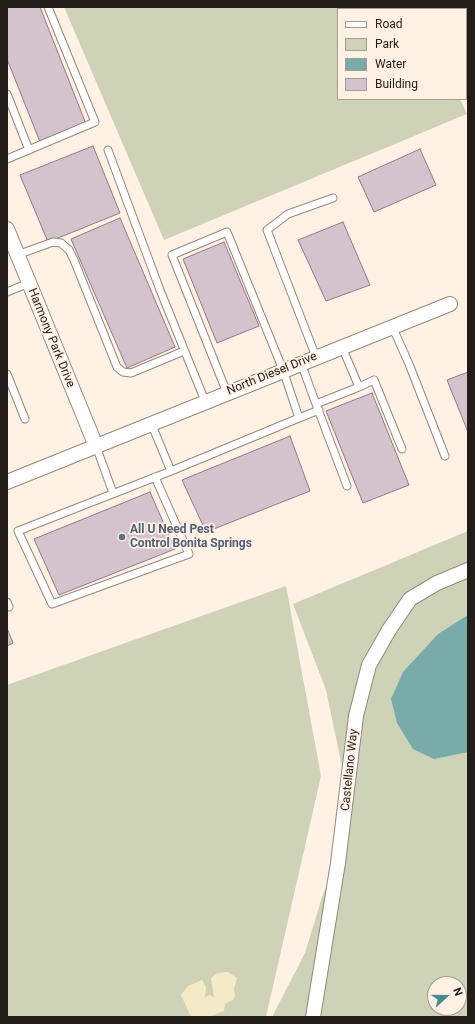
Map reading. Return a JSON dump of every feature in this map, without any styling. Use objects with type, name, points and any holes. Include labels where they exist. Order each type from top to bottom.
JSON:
[{"type":"street","name":"Harmony Park Drive","points":[[7,229],[96,446]]},
{"type":"street","name":"North Diesel Drive","points":[[7,482],[227,392],[450,304]]},
{"type":"street","name":"Castellano Way","points":[[313,1017],[338,863],[356,716],[369,665],[389,630],[410,598],[437,583],[468,570]]},
{"type":"lane","points":[[7,159],[95,122],[48,7]]},
{"type":"lane","points":[[7,94],[29,150]]},
{"type":"lane","points":[[108,150],[135,226],[204,402]]},
{"type":"lane","points":[[316,357],[267,230],[288,214],[333,198]]},
{"type":"lane","points":[[227,392],[172,254],[227,232],[283,370],[299,418]]},
{"type":"lane","points":[[18,255],[53,242],[61,243],[69,250],[117,367],[123,372],[131,372],[184,351]]},
{"type":"lane","points":[[7,292],[29,283]]},
{"type":"lane","points":[[392,326],[409,364],[445,456]]},
{"type":"lane","points":[[342,347],[359,387]]},
{"type":"lane","points":[[301,363],[347,486]]},
{"type":"lane","points":[[7,374],[25,419]]},
{"type":"lane","points":[[154,477],[189,554],[52,604],[18,531],[113,493],[154,477],[171,471],[299,418],[317,407],[374,380],[402,449]]},
{"type":"lane","points":[[151,423],[171,471]]},
{"type":"lane","points":[[96,446],[113,493]]},
{"type":"green space","points":[[64,7],[423,7],[337,8],[337,100],[460,100],[467,114],[164,240]]},
{"type":"green space","points":[[468,531],[468,1017],[272,1017],[305,953],[323,894],[336,865],[344,776],[326,690],[293,604]]},
{"type":"green space","points":[[286,586],[321,776],[266,1017],[7,1017],[7,685]]},
{"type":"sand","points":[[228,972],[237,978],[234,989],[235,996],[233,1000],[225,1004],[224,1011],[208,1017],[193,1017],[190,1015],[181,995],[188,986],[202,980],[206,987],[205,998],[209,995],[214,997],[211,978],[217,973]]},
{"type":"water","points":[[468,615],[468,752],[434,759],[413,749],[397,723],[391,699],[403,672],[438,634]]},
{"type":"building","points":[[7,7],[40,7],[86,124],[40,142],[7,59]]},
{"type":"building","points":[[93,146],[120,213],[48,242],[20,175]]},
{"type":"building","points":[[420,149],[436,185],[374,212],[358,177]]},
{"type":"building","points":[[120,218],[175,347],[127,368],[71,239]]},
{"type":"building","points":[[343,222],[370,285],[326,301],[298,240]]},
{"type":"building","points":[[224,242],[259,326],[217,343],[183,259]]},
{"type":"building","points":[[468,372],[468,432],[447,380]]},
{"type":"building","points":[[372,393],[409,485],[363,503],[326,411]]},
{"type":"building","points":[[290,436],[310,491],[206,532],[182,480]]},
{"type":"building","points":[[150,492],[175,549],[59,595],[34,539]]},
{"type":"building","points":[[7,628],[13,643],[7,646]]},
{"type":"place","name":"All U Need Pest Control Bonita Springs","points":[[122,537]]}]
